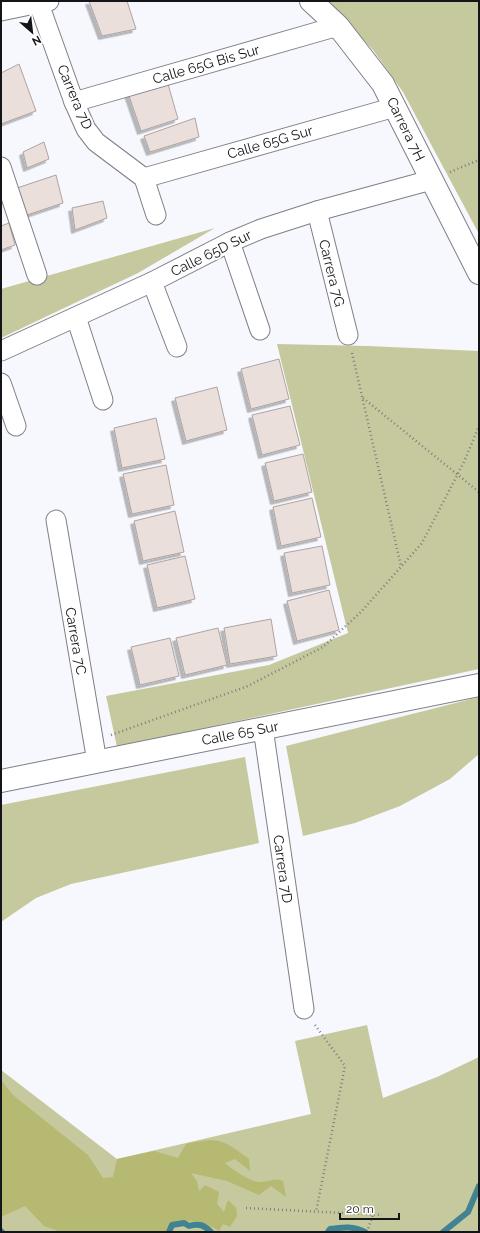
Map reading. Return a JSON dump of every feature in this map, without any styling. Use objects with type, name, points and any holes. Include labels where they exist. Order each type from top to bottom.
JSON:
[{"type":"street","name":"Carrera 7H","points":[[311,1],[338,26],[384,84],[430,180],[479,273]]},
{"type":"street","points":[[1,11],[44,2]]},
{"type":"street","name":"Carrera 7D","points":[[44,2],[74,102],[86,129],[96,142],[144,178]]},
{"type":"street","name":"Calle 65G Bis Sur","points":[[74,102],[338,26]]},
{"type":"street","name":"Calle 65G Sur","points":[[144,178],[395,107]]},
{"type":"street","points":[[1,168],[37,275]]},
{"type":"street","points":[[144,178],[156,215]]},
{"type":"street","name":"Calle 65D Sur","points":[[1,351],[152,282],[230,242],[261,229],[317,211],[430,180]]},
{"type":"street","name":"Carrera 7G","points":[[317,211],[348,335]]},
{"type":"street","points":[[230,242],[260,330]]},
{"type":"street","points":[[152,282],[178,347]]},
{"type":"street","points":[[76,317],[103,400]]},
{"type":"street","points":[[1,383],[16,426]]},
{"type":"street","name":"Carrera 7C","points":[[56,520],[95,752]]},
{"type":"street","name":"Calle 65 Sur","points":[[1,782],[95,752],[263,728],[479,685]]},
{"type":"street","name":"Carrera 7D","points":[[263,728],[304,1009]]},
{"type":"path","points":[[430,180],[479,160]]},
{"type":"path","points":[[348,335],[401,566]]},
{"type":"path","points":[[362,398],[479,492]]},
{"type":"path","points":[[95,752],[248,686],[323,648],[362,612],[422,543],[458,474],[479,426]]},
{"type":"path","points":[[304,1009],[345,1066],[316,1212]]},
{"type":"path","points":[[246,1208],[382,1215]]},
{"type":"path","points":[[367,1232],[373,1215]]},
{"type":"green space","points":[[325,1],[479,1],[479,234],[403,92],[373,50]]},
{"type":"green space","points":[[215,228],[138,273],[1,338],[1,289]]},
{"type":"green space","points":[[277,344],[479,351],[479,669],[117,747],[106,696],[269,665],[348,633]]},
{"type":"green space","points":[[479,697],[479,754],[450,779],[400,806],[355,823],[303,836],[286,746]]},
{"type":"green space","points":[[245,757],[259,843],[71,884],[36,898],[1,922],[1,805]]},
{"type":"green space","points":[[367,1025],[383,1098],[437,1077],[479,1057],[479,1232],[1,1232],[1,1070],[117,1159],[311,1114],[295,1041]]},
{"type":"green space","points":[[1,1080],[13,1095],[88,1155],[103,1178],[113,1177],[117,1159],[154,1151],[178,1158],[186,1144],[213,1140],[220,1141],[232,1147],[249,1159],[250,1171],[235,1159],[225,1163],[245,1177],[258,1182],[274,1180],[283,1181],[286,1197],[271,1186],[259,1195],[227,1181],[191,1173],[197,1181],[199,1191],[205,1185],[219,1192],[217,1204],[224,1212],[228,1200],[236,1208],[237,1216],[230,1227],[223,1224],[219,1231],[213,1227],[201,1223],[184,1221],[170,1223],[166,1232],[61,1232],[44,1226],[25,1206],[1,1217]]},
{"type":"building","points":[[89,1],[127,1],[136,29],[102,36]]},
{"type":"building","points":[[19,64],[36,111],[1,124],[1,73]]},
{"type":"building","points":[[168,84],[178,119],[141,131],[128,93]]},
{"type":"building","points":[[195,118],[199,137],[150,152],[144,136]]},
{"type":"building","points":[[44,142],[49,159],[27,168],[23,152]]},
{"type":"building","points":[[56,175],[63,203],[21,217],[14,189]]},
{"type":"building","points":[[103,201],[107,218],[75,230],[72,208]]},
{"type":"building","points":[[9,223],[15,245],[1,250],[1,226]]},
{"type":"building","points":[[279,359],[289,399],[251,409],[241,369]]},
{"type":"building","points":[[217,387],[227,430],[186,441],[175,398]]},
{"type":"building","points":[[290,406],[300,445],[262,455],[252,415]]},
{"type":"building","points":[[156,418],[165,459],[122,468],[114,428]]},
{"type":"building","points":[[303,454],[312,492],[274,501],[265,463]]},
{"type":"building","points":[[166,465],[174,505],[132,514],[123,474]]},
{"type":"building","points":[[312,498],[321,537],[281,546],[273,507]]},
{"type":"building","points":[[175,511],[184,552],[143,561],[134,521]]},
{"type":"building","points":[[322,546],[330,585],[292,593],[284,553]]},
{"type":"building","points":[[185,556],[195,599],[157,608],[147,565]]},
{"type":"building","points":[[329,590],[339,630],[297,641],[287,601]]},
{"type":"building","points":[[271,619],[277,656],[230,664],[224,628]]},
{"type":"building","points":[[218,628],[227,665],[185,675],[176,638]]},
{"type":"building","points":[[170,638],[179,676],[140,685],[131,647]]},
{"type":"waterway","points":[[443,1232],[468,1212],[479,1186]]},
{"type":"waterway","points":[[169,1232],[172,1225],[184,1223],[189,1226],[201,1225],[211,1232]]},
{"type":"waterway","points":[[328,1232],[330,1229],[344,1227],[365,1232]]}]
